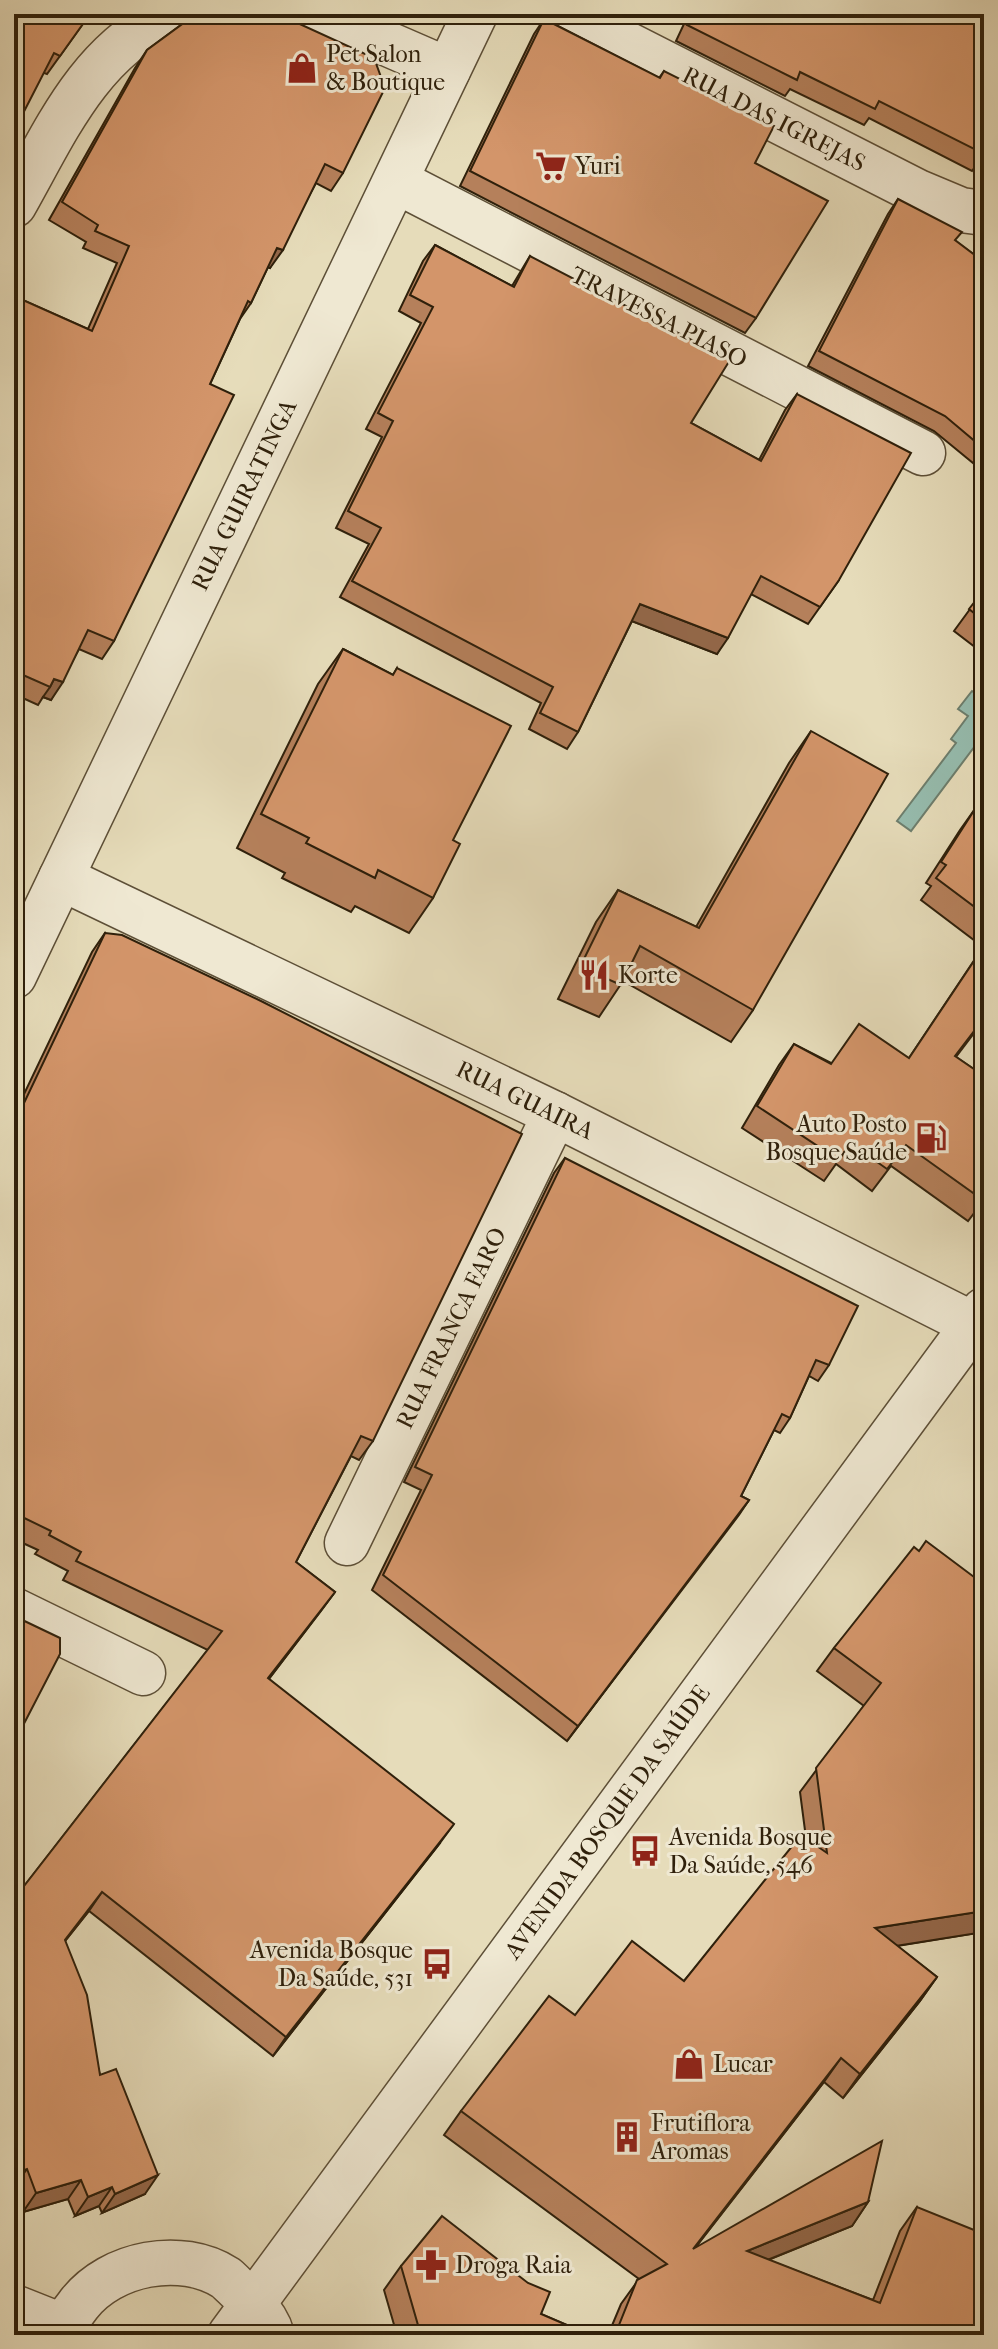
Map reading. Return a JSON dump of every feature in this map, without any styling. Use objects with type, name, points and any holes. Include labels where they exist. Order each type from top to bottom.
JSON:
[{"type":"street","points":[[14,205],[65,114],[94,71],[151,23],[169,14]]},
{"type":"street","points":[[319,14],[448,70]]},
{"type":"street","name":"RUA GUIRATINGA","points":[[14,976],[475,14]]},
{"type":"street","name":"RUA DAS IGREJAS","points":[[568,14],[918,192],[961,210],[984,213]]},
{"type":"street","name":"TRAVESSA PIASO","points":[[396,181],[923,453]]},
{"type":"street","name":"RUA GUAIRA","points":[[61,878],[555,1114],[980,1322]]},
{"type":"street","name":"RUA FRANCA FARO","points":[[347,1543],[555,1114]]},
{"type":"street","name":"AVENIDA BOSQUE DA SAÚDE","points":[[252,2324],[980,1322]]},
{"type":"street","points":[[14,1610],[143,1673]]},
{"type":"street","points":[[14,2307],[61,2331],[87,2293],[134,2267],[159,2263],[199,2267],[225,2278],[252,2324]]},
{"type":"shaded area","points":[[972,691],[984,699],[984,734],[911,831],[897,821],[956,743],[951,739],[968,716],[958,709]]},
{"type":"building","points":[[14,14],[90,14],[60,56],[54,53],[14,131]]},
{"type":"building","points":[[196,14],[278,14],[374,58],[385,88],[343,173],[325,164],[283,250],[277,248],[251,303],[248,301],[210,384],[234,395],[114,641],[88,630],[63,682],[54,679],[50,687],[14,671],[14,296],[92,331],[129,246],[95,231],[98,225],[62,202],[147,50]]},
{"type":"building","points":[[692,14],[984,14],[984,154],[879,101],[875,109],[800,72],[797,80],[687,25]]},
{"type":"building","points":[[544,19],[660,78],[664,71],[774,126],[755,163],[828,201],[756,318],[470,171]]},
{"type":"building","points":[[898,199],[962,232],[955,240],[984,262],[983,448],[945,416],[819,351]]},
{"type":"building","points":[[435,245],[514,287],[530,256],[730,360],[691,423],[761,461],[797,394],[911,453],[839,580],[820,607],[761,576],[728,638],[640,604],[578,732],[540,713],[553,687],[352,581],[381,528],[348,511],[393,421],[378,413],[433,307],[410,295]]},
{"type":"building","points":[[984,590],[984,621],[969,609]]},
{"type":"building","points":[[343,649],[393,675],[397,668],[511,726],[453,840],[460,844],[433,898],[378,870],[375,878],[306,843],[309,838],[261,814]]},
{"type":"building","points":[[811,731],[888,774],[753,1010],[640,946],[621,985],[580,967],[618,890],[699,928]]},
{"type":"building","points":[[984,800],[984,914],[936,878],[946,865],[941,862]]},
{"type":"building","points":[[105,933],[122,935],[263,1002],[522,1134],[373,1441],[361,1436],[296,1562],[335,1592],[268,1678],[454,1824],[286,2037],[102,1892],[65,1940],[87,1995],[100,2075],[116,2069],[158,2175],[115,2194],[112,2187],[88,2197],[81,2180],[36,2193],[27,2169],[14,2174],[14,1899],[222,1631],[76,1561],[81,1552],[49,1535],[51,1531],[14,1513],[14,1124]]},
{"type":"building","points":[[984,946],[984,1018],[955,1056],[984,1076],[983,1200],[906,1145],[887,1169],[850,1143],[839,1160],[757,1106],[794,1044],[831,1064],[859,1024],[909,1058]]},
{"type":"building","points":[[565,1158],[858,1306],[829,1365],[816,1360],[790,1418],[782,1414],[741,1496],[749,1500],[578,1726],[383,1575],[432,1475],[415,1467]]},
{"type":"building","points":[[926,1541],[982,1583],[984,1578],[984,1911],[875,1928],[937,1977],[860,2074],[841,2058],[693,2249],[882,2141],[868,2202],[747,2251],[880,2303],[917,2207],[984,2234],[984,2335],[615,2335],[637,2280],[667,2264],[461,2111],[549,1996],[575,2015],[632,1941],[684,1981],[801,1835],[827,1853],[816,1768],[881,1683],[834,1648],[914,1547],[919,1551]]},
{"type":"building","points":[[14,1616],[60,1638],[60,1654],[14,1743]]},
{"type":"building","points":[[442,2216],[528,2283],[550,2292],[541,2314],[590,2335],[425,2335],[420,2332],[401,2266]]},
{"type":"place","name":"Pet Salon & Boutique","points":[[302,68]]},
{"type":"place","name":"Yuri","points":[[551,166]]},
{"type":"place","name":"Korte","points":[[594,975]]},
{"type":"place","name":"Auto Posto Bosque Saúde","points":[[931,1138]]},
{"type":"place","name":"Avenida Bosque Da Saúde, 546","points":[[645,1851]]},
{"type":"place","name":"Avenida Bosque Da Saúde, 531","points":[[437,1964]]},
{"type":"place","name":"Lucar","points":[[689,2064]]},
{"type":"place","name":"Frutiflora Aromas","points":[[627,2137]]},
{"type":"place","name":"Droga Raia","points":[[431,2265]]}]
